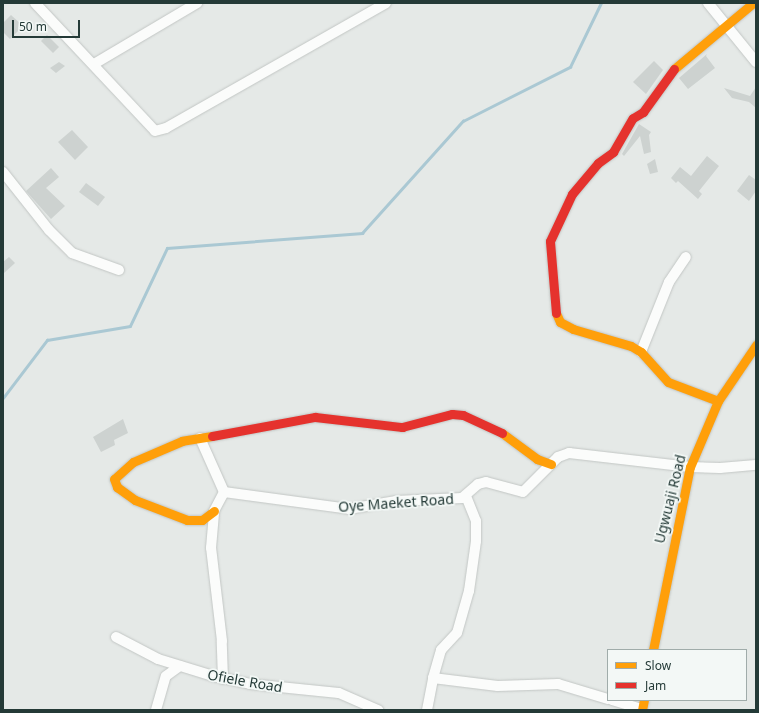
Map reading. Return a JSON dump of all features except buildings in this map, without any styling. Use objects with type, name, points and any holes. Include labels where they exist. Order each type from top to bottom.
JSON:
[{"type":"street","points":[[35,3],[94,64],[155,131],[172,124],[386,3]]},
{"type":"street","points":[[94,64],[197,3]]},
{"type":"street","points":[[708,3],[756,62]]},
{"type":"street","points":[[718,401],[668,382],[641,352],[632,346],[573,329],[560,322],[554,310],[550,242],[572,194],[598,163],[613,152],[633,118],[643,112],[676,67],[728,26],[753,3]]},
{"type":"street","points":[[3,172],[49,230],[72,253],[119,270]]},
{"type":"street","points":[[641,352],[667,286],[686,257]]},
{"type":"street","name":"Ugwuaji Road","points":[[653,649],[690,467],[718,401],[756,345]]},
{"type":"street","points":[[214,511],[202,520],[187,520],[135,500],[117,487],[113,481],[133,462],[170,445],[315,417],[402,427],[457,414],[495,428],[537,459],[551,464]]},
{"type":"street","points":[[200,438],[224,492],[214,511],[211,548],[219,609],[223,679]]},
{"type":"street","name":"Oye Maeket Road","points":[[224,492],[341,509],[396,501],[462,498],[478,484],[486,482],[526,491],[558,457],[575,454],[690,467],[720,468],[756,465]]},
{"type":"street","points":[[426,710],[433,678],[442,650],[457,633],[469,591],[476,541],[476,521],[466,496]]},
{"type":"street","name":"Ofiele Road","points":[[116,636],[158,659],[223,679],[293,690],[339,693],[378,710]]},
{"type":"street","points":[[156,710],[166,676],[180,666]]},
{"type":"street","points":[[433,678],[498,686],[558,684],[607,698]]},
{"type":"street","points":[[617,701],[643,706]]},
{"type":"waterway","points":[[3,398],[47,340],[130,326],[167,248],[362,233],[463,121],[570,67],[601,3]]},
{"type":"traffic: slow","points":[[674,69],[753,3]]},
{"type":"traffic: slow","points":[[556,313],[560,322],[573,329],[631,346],[641,352],[668,382],[718,401]]},
{"type":"traffic: slow","points":[[653,649],[690,467],[718,401],[756,345]]},
{"type":"traffic: slow","points":[[502,433],[537,459],[551,464]]},
{"type":"traffic: slow","points":[[212,436],[182,441],[133,462],[114,479],[117,487],[135,500],[187,520],[202,520],[214,511]]},
{"type":"traffic: slow","points":[[642,710],[644,701]]},
{"type":"traffic: jam","points":[[556,313],[550,241],[572,194],[598,163],[613,152],[633,118],[643,112],[674,69]]},
{"type":"traffic: jam","points":[[212,436],[315,417],[402,427],[452,414],[463,415],[502,433]]}]
